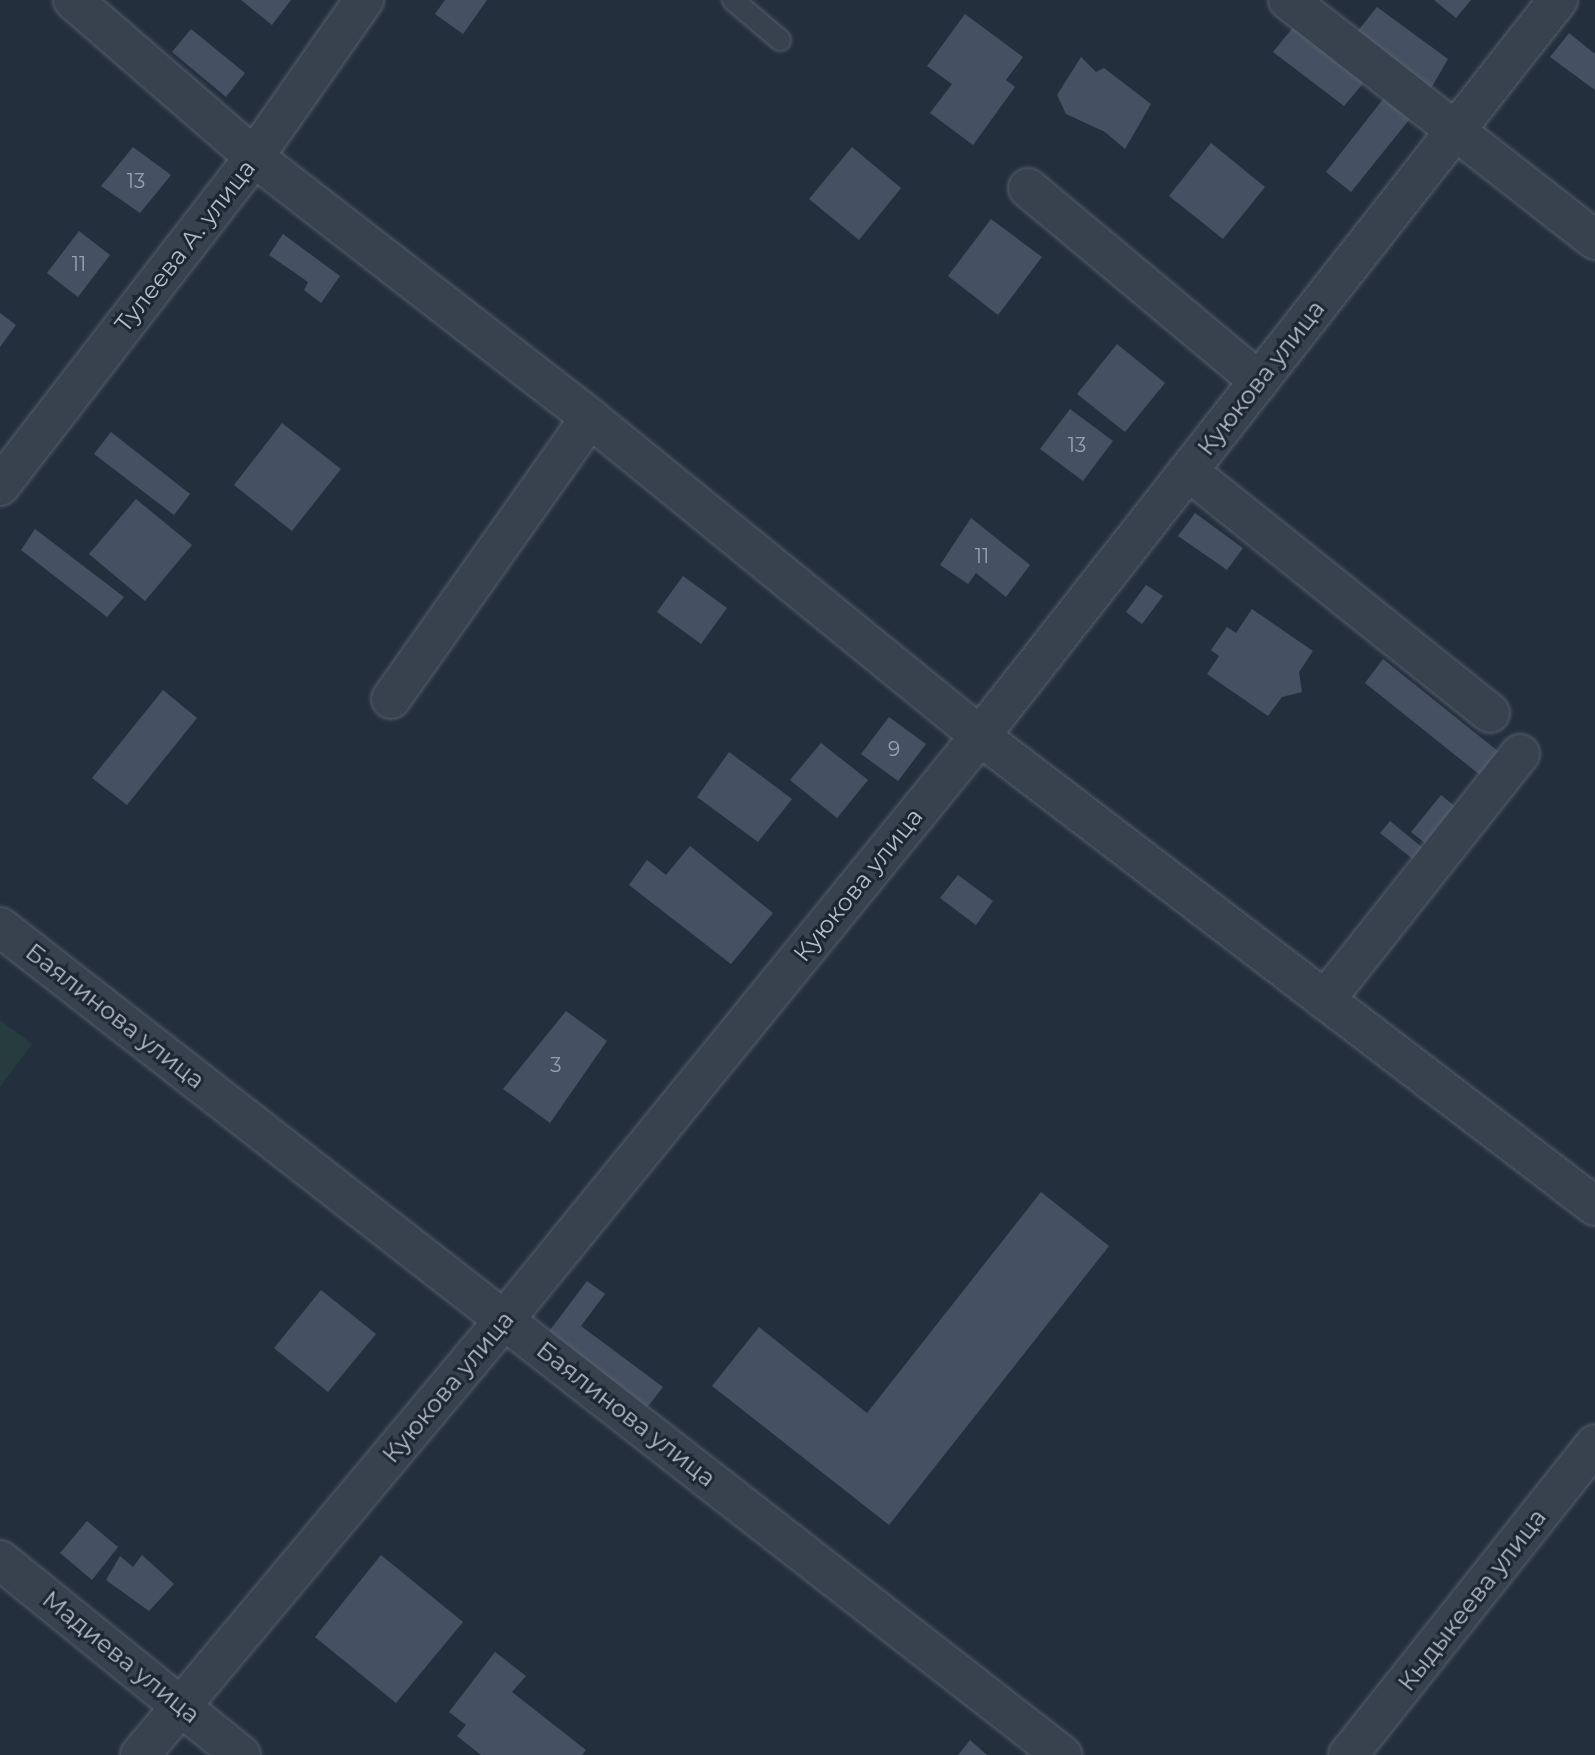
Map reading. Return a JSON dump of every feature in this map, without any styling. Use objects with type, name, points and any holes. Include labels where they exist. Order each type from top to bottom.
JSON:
[{"type":"street","points":[[73,0],[254,157],[590,418],[980,736],[1595,1206]]},
{"type":"street","name":"Тулеева А. улица","points":[[0,486],[254,157],[364,0]]},
{"type":"street","points":[[1288,0],[1595,240]]},
{"type":"street","name":"Куюкова улица","points":[[140,1755],[505,1319],[980,736],[1558,0]]},
{"type":"street","points":[[1028,188],[1259,381]]},
{"type":"street","points":[[391,699],[590,418]]},
{"type":"street","points":[[1188,471],[1490,713]]},
{"type":"street","points":[[1325,1000],[1520,754]]},
{"type":"street","name":"Баялинова улица","points":[[0,927],[1062,1755]]},
{"type":"street","name":"Кыдыкеева улица","points":[[1348,1755],[1595,1444]]},
{"type":"street","name":"Мадиева улица","points":[[0,1560],[241,1755]]},
{"type":"lane","points":[[733,0],[780,40]]},
{"type":"green space","points":[[0,1020],[32,1044],[0,1087]]},
{"type":"building","points":[[241,0],[291,0],[272,25]]},
{"type":"building","points":[[445,0],[487,0],[463,34],[435,14]]},
{"type":"building","points":[[1434,0],[1471,0],[1456,18]]},
{"type":"building","points":[[1377,7],[1448,59],[1430,90],[1357,32]]},
{"type":"building","points":[[965,14],[1023,57],[1006,80],[1015,87],[973,145],[930,113],[952,84],[927,66]]},
{"type":"building","points":[[1295,25],[1366,80],[1344,106],[1273,52]]},
{"type":"building","points":[[191,29],[245,73],[226,97],[172,52]]},
{"type":"building","points":[[1569,33],[1595,54],[1595,90],[1550,57]]},
{"type":"building","points":[[1081,57],[1096,72],[1104,68],[1151,104],[1125,149],[1105,132],[1066,114],[1057,95]]},
{"type":"building","points":[[1387,94],[1413,115],[1351,192],[1326,172]]},
{"type":"building","points":[[1211,143],[1265,187],[1223,239],[1169,196]]},
{"type":"building","points":[[133,147],[171,175],[140,213],[101,186]]},
{"type":"building","points":[[852,147],[901,188],[859,240],[809,199]]},
{"type":"building","points":[[991,219],[1042,257],[998,315],[948,276]]},
{"type":"building","points":[[79,231],[110,255],[78,297],[47,273]]},
{"type":"building","points":[[283,234],[340,276],[321,303],[304,290],[308,282],[269,255]]},
{"type":"building","points":[[0,313],[16,325],[0,347]]},
{"type":"building","points":[[1117,344],[1165,383],[1125,432],[1077,394]]},
{"type":"building","points":[[1070,409],[1113,441],[1083,481],[1040,449]]},
{"type":"building","points":[[282,423],[341,469],[292,531],[234,485]]},
{"type":"building","points":[[111,432],[190,494],[174,515],[94,454]]},
{"type":"building","points":[[136,499],[192,545],[145,601],[89,554]]},
{"type":"building","points":[[1195,513],[1243,548],[1227,570],[1178,536]]},
{"type":"building","points":[[971,518],[1030,565],[1006,597],[976,573],[968,584],[940,565]]},
{"type":"building","points":[[35,529],[124,597],[107,617],[21,550]]},
{"type":"building","points":[[683,576],[727,608],[701,644],[657,612]]},
{"type":"building","points":[[1146,585],[1163,596],[1142,624],[1126,612]]},
{"type":"building","points":[[1252,609],[1313,651],[1299,672],[1302,692],[1282,697],[1268,716],[1207,674],[1219,656],[1211,650],[1227,627],[1236,633]]},
{"type":"building","points":[[1383,659],[1509,760],[1490,783],[1365,683]]},
{"type":"building","points":[[163,690],[197,718],[127,805],[92,778]]},
{"type":"building","points":[[889,717],[926,744],[898,781],[861,754]]},
{"type":"building","points":[[821,743],[868,780],[837,818],[790,780]]},
{"type":"building","points":[[729,752],[792,799],[758,842],[697,797]]},
{"type":"building","points":[[1441,795],[1465,814],[1435,851],[1411,832]]},
{"type":"building","points":[[1390,821],[1429,853],[1419,864],[1380,833]]},
{"type":"building","points":[[690,846],[773,913],[731,964],[629,885],[647,860],[666,875]]},
{"type":"building","points":[[958,875],[993,901],[976,925],[940,898]]},
{"type":"building","points":[[566,1011],[607,1041],[550,1123],[503,1089]]},
{"type":"building","points":[[1041,1192],[1109,1246],[889,1525],[712,1386],[759,1327],[867,1413]]},
{"type":"building","points":[[587,1281],[605,1294],[581,1326],[663,1387],[646,1409],[547,1334]]},
{"type":"building","points":[[321,1290],[376,1334],[328,1392],[274,1348]]},
{"type":"building","points":[[87,1521],[118,1547],[92,1580],[60,1553]]},
{"type":"building","points":[[142,1555],[174,1584],[149,1611],[106,1580],[120,1556],[133,1567]]},
{"type":"building","points":[[381,1555],[463,1622],[396,1703],[315,1637]]},
{"type":"building","points":[[495,1652],[526,1676],[512,1692],[586,1750],[582,1755],[481,1755],[457,1736],[466,1725],[449,1712]]},
{"type":"building","points":[[970,1740],[987,1755],[958,1755]]}]
